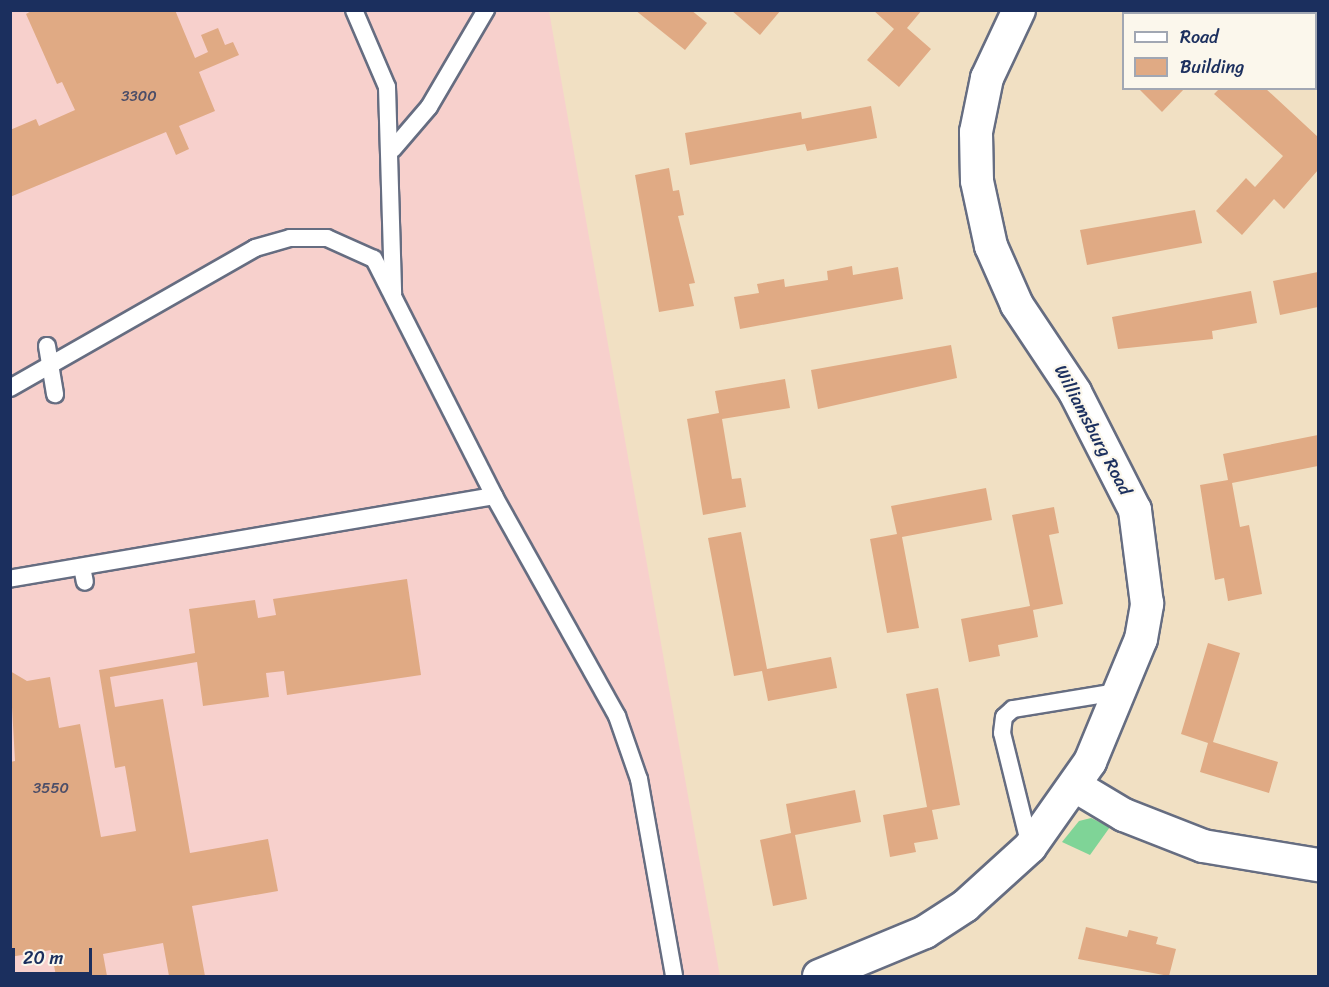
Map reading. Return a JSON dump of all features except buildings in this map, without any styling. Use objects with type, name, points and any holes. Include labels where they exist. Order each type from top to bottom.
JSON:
[{"type":"street","name":"Williamsburg Road","points":[[819,976],[925,932],[965,906],[1030,847],[1077,787],[1124,691],[1147,604],[1135,510],[1076,392],[1017,305],[991,246],[977,181],[976,132],[987,78],[1019,10]]},
{"type":"street","points":[[1077,787],[1124,814],[1203,846],[1318,865]]},
{"type":"lane","points":[[354,10],[387,87],[393,149],[393,297]]},
{"type":"lane","points":[[393,149],[429,107],[486,10]]},
{"type":"lane","points":[[10,388],[51,368],[255,248],[290,238],[327,238],[374,259],[494,496],[617,716],[639,779],[674,976]]},
{"type":"lane","points":[[47,346],[55,394]]},
{"type":"lane","points":[[10,579],[84,575],[494,496]]},
{"type":"lane","points":[[1030,847],[1002,733],[1004,717],[1012,709],[1124,691]]},
{"type":"shaded area","points":[[10,11],[549,11],[720,976],[11,976]]},
{"type":"green space","points":[[1091,818],[1110,827],[1090,855],[1062,842],[1079,821]]}]
